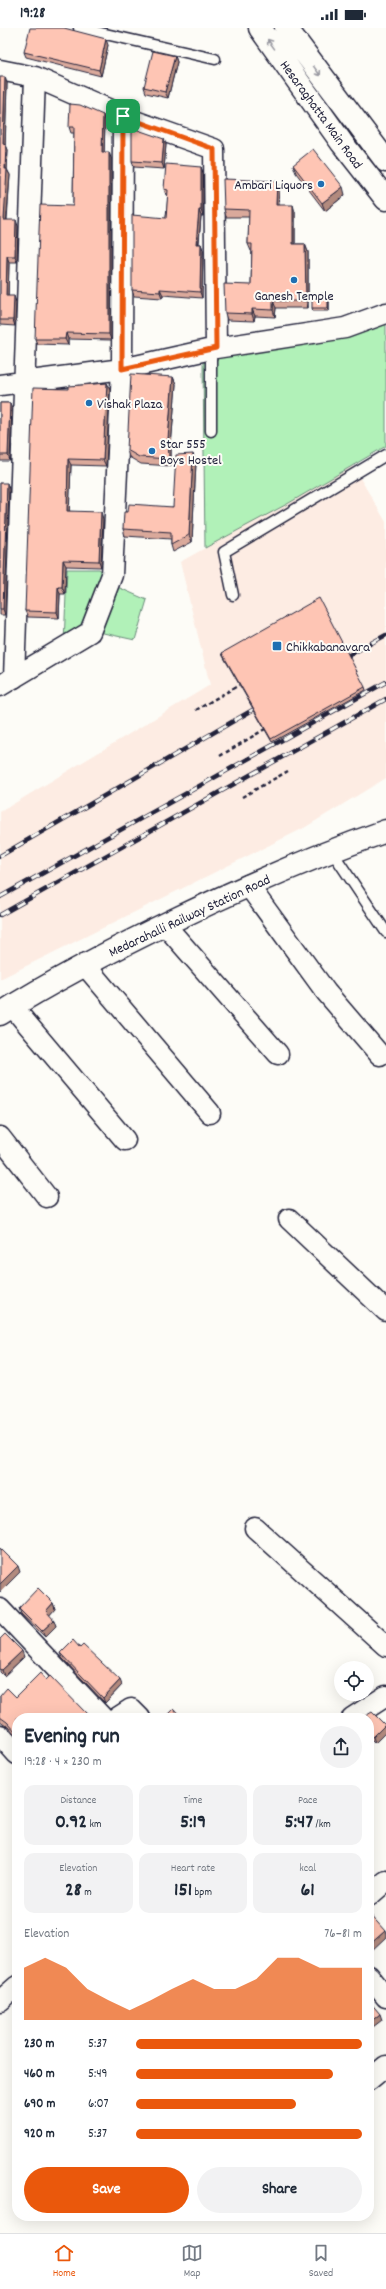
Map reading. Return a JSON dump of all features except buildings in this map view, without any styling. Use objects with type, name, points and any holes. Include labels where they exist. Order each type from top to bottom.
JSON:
[{"type":"street","name":"Hesaraghatta Main Road","points":[[260,28],[342,143],[386,199]]},
{"type":"street","name":"Hesaraghatta Main Road","points":[[286,28],[386,161]]},
{"type":"street","points":[[0,70],[35,77],[123,116],[214,149],[214,349]]},
{"type":"street","points":[[7,682],[24,382],[35,77]]},
{"type":"street","points":[[7,682],[90,632],[112,575],[122,369],[123,116]]},
{"type":"street","points":[[0,385],[122,369],[214,349],[345,328],[386,313]]},
{"type":"street","name":"Medarahalli Railway Station Road","points":[[6,1010],[84,964],[248,885],[331,850],[386,832]]},
{"type":"street","points":[[248,885],[326,992],[380,1055]]},
{"type":"street","points":[[165,925],[278,1054]]},
{"type":"street","points":[[84,964],[210,1113]]},
{"type":"street","points":[[6,1010],[124,1140]]},
{"type":"street","points":[[0,1137],[47,1197]]},
{"type":"street","points":[[289,1219],[386,1311]]},
{"type":"street","points":[[255,1528],[386,1646]]},
{"type":"street","points":[[0,1609],[98,1713]]},
{"type":"street","points":[[360,1713],[386,1696]]},
{"type":"street","points":[[125,1713],[131,1709],[135,1713]]},
{"type":"street","points":[[0,1735],[12,1748]]},
{"type":"street","points":[[374,1892],[386,1881]]},
{"type":"street","points":[[374,1981],[384,1992]]},
{"type":"street","points":[[0,2001],[12,1990]]},
{"type":"street","points":[[374,2076],[386,2066]]},
{"type":"lane","points":[[79,28],[215,59]]},
{"type":"lane","points":[[211,431],[214,349]]},
{"type":"lane","points":[[233,595],[224,552],[386,455]]},
{"type":"lane","points":[[331,850],[386,932]]},
{"type":"path","points":[[196,710],[239,685]]},
{"type":"path","points":[[220,756],[265,729]]},
{"type":"path","points":[[242,797],[288,771]]},
{"type":"shaded area","points":[[353,466],[386,522],[386,778],[304,828],[0,979],[0,812],[210,685],[180,562]]},
{"type":"green space","points":[[386,317],[386,446],[289,503],[205,548],[203,361],[349,334]]},
{"type":"green space","points":[[67,569],[99,569],[109,576],[87,629],[64,644]]},
{"type":"green space","points":[[113,585],[147,600],[135,640],[94,631]]},
{"type":"railway","points":[[340,660],[386,635]]},
{"type":"railway","points":[[0,897],[386,682]]},
{"type":"railway","points":[[0,915],[386,699]]},
{"type":"railway","points":[[0,856],[263,704]]},
{"type":"place","name":"Ambari Liquors","points":[[321,184]]},
{"type":"place","name":"Ganesh Temple","points":[[294,280]]},
{"type":"place","name":"Vishak Plaza","points":[[89,403]]},
{"type":"place","name":"Star 555 Boys Hostel","points":[[152,451]]},
{"type":"place","name":"Chikkabanavara","points":[[277,646]]},
{"type":"route","points":[[123,116],[214,149],[216,348],[122,369],[123,116]]}]
